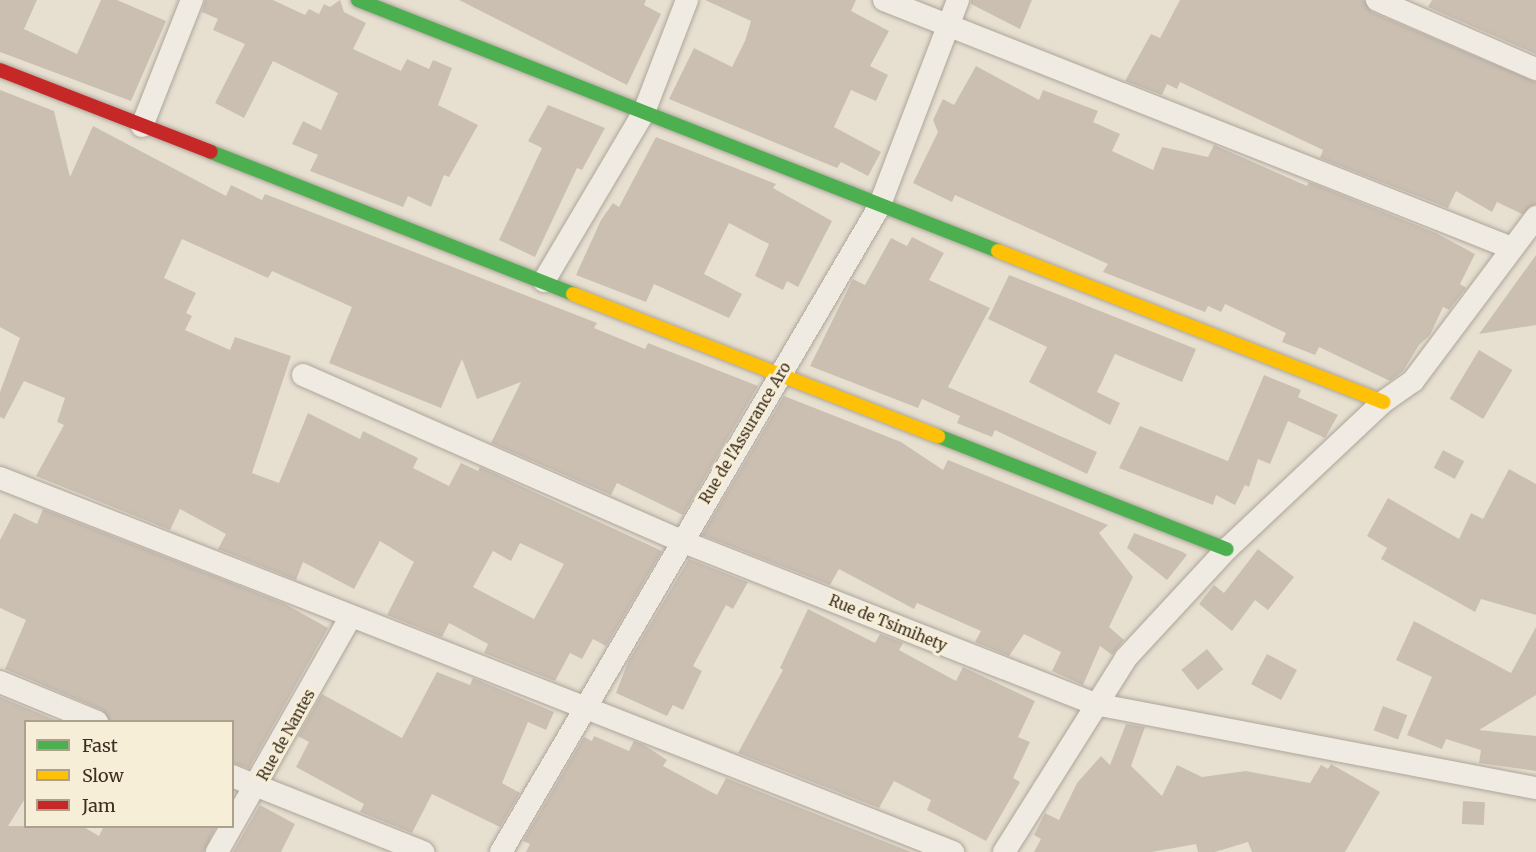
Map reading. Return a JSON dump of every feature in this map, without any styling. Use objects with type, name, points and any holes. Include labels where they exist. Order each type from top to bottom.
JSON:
[{"type":"street","points":[[142,126],[192,0]]},
{"type":"street","points":[[358,0],[879,207],[1383,402]]},
{"type":"street","points":[[544,281],[644,112],[687,0]]},
{"type":"street","points":[[884,0],[1509,248]]},
{"type":"street","name":"Rue de l'Assurance Aro","points":[[501,852],[583,707],[879,207],[958,0]]},
{"type":"street","points":[[1377,0],[1536,69]]},
{"type":"street","points":[[0,70],[781,372],[1227,549]]},
{"type":"street","points":[[1004,852],[1126,658],[1227,549],[1383,402],[1413,381],[1509,248],[1536,217]]},
{"type":"street","name":"Rue de Tsimihety","points":[[303,375],[681,541],[1095,704],[1536,788]]},
{"type":"street","points":[[1,480],[953,852]]},
{"type":"street","name":"Rue de Nantes","points":[[234,826],[351,616]]},
{"type":"street","points":[[0,682],[92,720]]},
{"type":"street","points":[[234,777],[423,852]]},
{"type":"street","name":"Rue de Nantes","points":[[218,852],[233,828]]},
{"type":"building","points":[[0,0],[37,0],[24,29],[77,54],[101,0],[117,0],[166,21],[131,101],[0,52]]},
{"type":"building","points":[[205,0],[273,0],[305,15],[309,9],[319,14],[324,4],[330,7],[340,0],[344,12],[366,23],[353,49],[401,71],[407,59],[429,69],[433,60],[452,68],[438,105],[478,125],[449,177],[444,175],[431,207],[408,196],[403,207],[310,171],[318,155],[292,144],[303,121],[321,130],[338,93],[273,61],[244,118],[215,103],[245,44],[213,30],[218,19],[202,12]]},
{"type":"building","points":[[459,0],[646,0],[644,5],[661,14],[627,85]]},
{"type":"building","points":[[705,0],[856,0],[851,11],[889,31],[870,66],[888,75],[876,101],[851,90],[834,127],[881,152],[868,176],[841,162],[837,168],[669,99],[694,48],[732,67],[745,41],[751,21]]},
{"type":"building","points":[[971,0],[1032,0],[1020,29],[971,4]]},
{"type":"building","points":[[1180,0],[1364,0],[1372,12],[1536,82],[1536,204],[1522,214],[1497,202],[1492,212],[1456,191],[1448,208],[1320,158],[1323,150],[1180,82],[1177,89],[1167,84],[1162,95],[1125,81],[1151,34],[1160,38]]},
{"type":"building","points":[[1432,0],[1536,0],[1536,54],[1428,7]]},
{"type":"building","points":[[976,66],[1039,100],[1043,90],[1098,111],[1093,122],[1120,134],[1112,151],[1153,170],[1162,147],[1208,157],[1214,145],[1307,186],[1309,182],[1436,233],[1475,254],[1460,284],[1466,288],[1449,310],[1443,307],[1430,335],[1419,345],[1403,371],[1390,381],[1319,347],[1315,355],[1282,342],[1286,333],[1225,304],[1221,312],[1208,306],[1205,312],[1103,272],[1108,264],[955,195],[952,202],[913,183],[938,132],[933,120],[943,99],[954,105]]},
{"type":"building","points":[[0,90],[54,111],[70,177],[93,126],[226,196],[231,185],[262,200],[265,194],[597,323],[594,328],[645,349],[648,343],[758,386],[683,515],[617,483],[611,495],[491,443],[521,382],[477,399],[462,359],[441,408],[329,363],[352,307],[272,271],[268,278],[182,239],[164,278],[196,293],[186,313],[192,316],[185,330],[230,350],[235,337],[291,356],[252,473],[279,483],[308,413],[360,439],[363,431],[418,458],[413,468],[449,486],[461,463],[478,471],[480,467],[662,551],[606,646],[593,639],[582,659],[570,653],[555,681],[484,653],[488,644],[449,623],[442,637],[387,615],[414,562],[380,541],[354,589],[303,562],[296,580],[218,549],[226,534],[180,509],[170,530],[36,476],[64,425],[57,422],[65,398],[24,381],[4,419],[0,417],[0,392],[20,338],[0,327]],"holes":[[[520,543],[564,564],[534,619],[473,587],[493,551],[511,561]]]},
{"type":"building","points":[[548,105],[605,128],[582,170],[577,168],[535,257],[499,240],[542,148],[528,141]]},
{"type":"building","points":[[656,137],[776,184],[773,188],[832,221],[798,287],[787,281],[783,290],[755,276],[769,244],[729,223],[704,274],[742,294],[729,318],[654,284],[646,302],[576,275],[601,220],[613,203],[619,207]]},
{"type":"building","points":[[912,237],[944,253],[929,280],[990,308],[948,387],[1097,452],[1087,474],[995,430],[992,437],[957,423],[960,416],[922,399],[918,408],[810,366],[853,279],[865,285],[891,238],[907,246]]},
{"type":"building","points":[[1536,255],[1536,325],[1479,334]]},
{"type":"building","points":[[1009,275],[1196,349],[1182,382],[1115,354],[1097,392],[1120,403],[1110,425],[1029,382],[1047,347],[988,319]]},
{"type":"building","points":[[1479,350],[1512,370],[1483,419],[1450,399]]},
{"type":"building","points":[[1264,375],[1301,390],[1298,397],[1338,415],[1325,438],[1288,421],[1270,464],[1258,459],[1249,487],[1245,485],[1235,505],[1216,495],[1213,505],[1119,468],[1140,426],[1228,461]]},
{"type":"building","points":[[784,396],[901,442],[943,470],[948,460],[1108,525],[1099,533],[1133,577],[1109,627],[1124,640],[1112,655],[1100,646],[1083,685],[1052,671],[1061,652],[1024,634],[1009,656],[975,642],[981,631],[917,603],[914,609],[839,569],[830,585],[702,535]]},
{"type":"building","points":[[1443,450],[1464,461],[1455,479],[1434,468]]},
{"type":"building","points":[[1509,469],[1536,484],[1536,615],[1481,599],[1475,612],[1381,559],[1387,548],[1367,536],[1388,498],[1459,539],[1471,513],[1483,519]]},
{"type":"building","points":[[43,509],[285,604],[328,628],[249,768],[234,764],[234,720],[109,720],[102,710],[5,669],[26,620],[0,608],[0,540],[14,513],[37,524]]},
{"type":"building","points":[[1134,533],[1187,555],[1167,580],[1127,548]]},
{"type":"building","points":[[1258,549],[1294,577],[1268,610],[1255,600],[1232,631],[1199,604],[1214,585],[1224,593]]},
{"type":"building","points":[[689,559],[748,582],[733,609],[726,605],[693,666],[702,671],[683,710],[673,705],[667,716],[616,693],[628,662]]},
{"type":"building","points":[[808,609],[875,643],[880,634],[903,643],[899,650],[956,681],[963,667],[1035,701],[1018,737],[1030,742],[1013,778],[1020,782],[986,841],[927,810],[931,800],[894,781],[879,808],[738,753],[783,670],[780,668]]},
{"type":"building","points":[[1414,621],[1511,673],[1536,627],[1536,695],[1479,730],[1536,736],[1536,771],[1479,763],[1481,750],[1446,739],[1442,749],[1407,735],[1432,677],[1396,660]]},
{"type":"building","points":[[1207,649],[1223,669],[1198,690],[1181,670]]},
{"type":"building","points":[[1267,654],[1297,670],[1281,700],[1251,684]]},
{"type":"building","points":[[437,672],[470,685],[473,678],[554,712],[546,730],[528,722],[502,783],[520,793],[500,827],[432,794],[412,833],[360,812],[364,804],[296,767],[309,742],[298,736],[322,694],[402,738]]},
{"type":"building","points":[[0,697],[55,720],[24,720],[24,800],[8,826],[85,828],[99,836],[103,828],[215,828],[204,852],[0,852]]},
{"type":"building","points":[[1383,706],[1407,715],[1398,740],[1374,730]]},
{"type":"building","points":[[1126,724],[1145,727],[1131,766],[1162,796],[1177,765],[1202,777],[1246,771],[1310,783],[1321,765],[1328,769],[1331,764],[1380,792],[1345,852],[1252,852],[1248,842],[1215,852],[1198,852],[1196,844],[1152,852],[1034,852],[1041,839],[1034,835],[1045,813],[1059,820],[1077,783],[1101,756],[1110,765]]},
{"type":"building","points":[[594,736],[629,751],[634,741],[644,745],[667,760],[663,766],[717,795],[726,778],[911,852],[526,852],[530,844],[523,841],[584,737],[592,741]]},
{"type":"building","points":[[1463,801],[1485,802],[1484,825],[1462,824]]},
{"type":"building","points":[[260,805],[295,824],[281,852],[233,852]]},
{"type":"traffic: fast","points":[[358,0],[998,251]]},
{"type":"traffic: fast","points":[[211,152],[573,294]]},
{"type":"traffic: fast","points":[[938,436],[1227,549]]},
{"type":"traffic: slow","points":[[998,251],[1383,402]]},
{"type":"traffic: slow","points":[[573,294],[938,436]]},
{"type":"traffic: jam","points":[[0,70],[211,152]]}]
